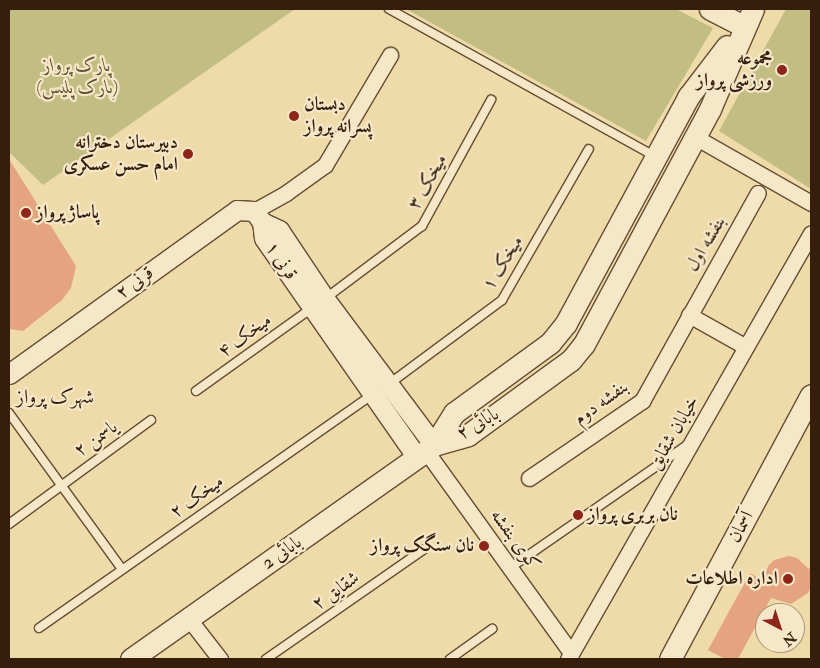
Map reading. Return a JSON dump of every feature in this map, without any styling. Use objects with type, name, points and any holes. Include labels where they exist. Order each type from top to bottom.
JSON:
[{"type":"main road","points":[[710,9],[748,18]]},
{"type":"main road","name":"بابائی ۲","points":[[426,451],[454,413],[550,343],[566,323],[688,97],[748,18]]},
{"type":"main road","name":"بابائی ۲","points":[[426,451],[468,435],[572,360],[584,344],[710,109],[748,18]]},
{"type":"main road","name":"آسمان","points":[[670,659],[811,395]]},
{"type":"main road","name":"بابائی 2","points":[[131,659],[426,451]]},
{"type":"street","points":[[258,216],[325,165],[390,55]]},
{"type":"street","points":[[695,136],[811,203]]},
{"type":"street","name":"بنفشه اول","points":[[689,315],[758,194]]},
{"type":"street","name":"قرنی ۲","points":[[9,374],[237,210],[258,216]]},
{"type":"street","name":"قرنی ۱","points":[[258,216],[279,230],[319,303],[426,451]]},
{"type":"street","name":"خیابان شقایق","points":[[569,656],[811,233]]},
{"type":"street","points":[[689,315],[746,347]]},
{"type":"street","name":"بنفشه دوم","points":[[529,478],[642,401],[689,315]]},
{"type":"street","name":"کوی بنفشه","points":[[426,451],[510,568],[569,656]]},
{"type":"street","points":[[190,619],[220,659]]},
{"type":"lane","points":[[389,9],[656,157]]},
{"type":"lane","name":"میخک ۳","points":[[319,303],[422,226],[492,100]]},
{"type":"lane","name":"میخک ۱","points":[[381,389],[502,300],[589,149]]},
{"type":"lane","name":"میخک ۴","points":[[196,391],[319,303]]},
{"type":"lane","name":"میخک ۲","points":[[39,628],[381,389]]},
{"type":"lane","points":[[9,413],[122,569]]},
{"type":"lane","name":"یاسمن ۲","points":[[9,524],[60,484],[151,420]]},
{"type":"lane","points":[[510,568],[693,440]]},
{"type":"lane","name":"شقایق ۲","points":[[266,659],[424,549]]},
{"type":"lane","points":[[450,659],[492,629]]},
{"type":"green space","name":"پارک پرواز (پارک پلیس)","points":[[9,9],[295,9],[43,185],[9,152]]},
{"type":"green space","points":[[406,9],[676,9],[713,28],[646,141]]},
{"type":"green space","name":"مجموعه ورزشی پرواز","points":[[786,9],[811,9],[811,189],[719,131]]},
{"type":"building","name":"پاساژ پرواز","points":[[9,159],[76,266],[71,288],[62,300],[23,331],[9,329]]},
{"type":"building","points":[[789,556],[797,558],[809,569],[811,564],[811,587],[808,593],[793,603],[771,598],[768,603],[755,603],[755,628],[738,659],[725,659],[708,650],[750,573],[764,581],[768,566],[774,560]]},
{"type":"place","name":"مجموعه ورزشی پرواز","points":[[782,70]]},
{"type":"place","name":"دبستان پسرانه پرواز","points":[[294,116]]},
{"type":"place","name":"دبیرستان دخترانه امام حسن عسکری","points":[[188,154]]},
{"type":"place","name":"پاساژ پرواز","points":[[26,213]]},
{"type":"place","name":"نان بربری پرواز","points":[[578,515]]},
{"type":"place","name":"نان سنگک پرواز","points":[[484,546]]},
{"type":"place","name":"اداره اطلاعات","points":[[788,579]]},
{"type":"district","name":"شهرک پرواز","points":[[55,396]]}]
